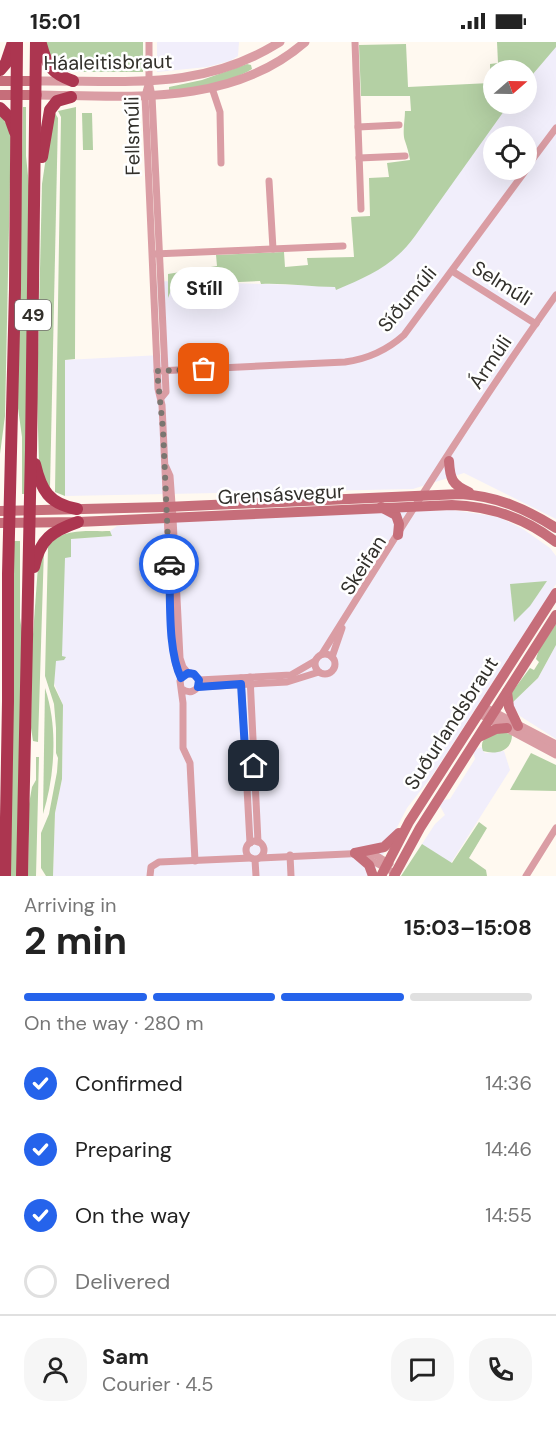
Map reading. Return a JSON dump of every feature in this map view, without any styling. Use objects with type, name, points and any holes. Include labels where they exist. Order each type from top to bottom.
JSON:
[{"type":"highway","points":[[0,70],[6,63],[15,42]]},
{"type":"highway","name":"49","points":[[5,876],[9,701],[5,517],[11,451],[18,95],[15,42]]},
{"type":"highway","points":[[38,42],[51,69],[60,76],[73,81]]},
{"type":"highway","name":"49","points":[[22,876],[38,42]]},
{"type":"highway","points":[[35,181],[41,163],[50,110],[57,101],[71,97]]},
{"type":"highway","points":[[0,108],[9,118],[17,138]]},
{"type":"highway","points":[[28,595],[37,555],[45,540],[78,516],[46,493],[38,478],[31,450]]},
{"type":"highway","points":[[0,491],[11,451]]},
{"type":"highway","points":[[0,548],[8,574]]},
{"type":"main road","name":"Háaleitisbraut","points":[[0,81],[36,81]]},
{"type":"main road","name":"Háaleitisbraut","points":[[0,95],[37,96]]},
{"type":"main road","points":[[449,461],[450,475],[455,485],[478,496]]},
{"type":"main road","name":"Grensásvegur","points":[[170,513],[478,496],[520,508],[554,538]]},
{"type":"main road","name":"Grensásvegur","points":[[5,517],[381,507],[423,500],[483,508],[510,515],[554,538]]},
{"type":"main road","points":[[381,507],[396,515],[399,524],[398,535]]},
{"type":"main road","name":"Suðurlandsbraut","points":[[390,871],[409,822],[556,593]]},
{"type":"main road","name":"Suðurlandsbraut","points":[[390,871],[556,615]]},
{"type":"main road","points":[[477,738],[496,729],[512,727],[507,692]]},
{"type":"main road","points":[[439,798],[436,791],[449,769],[449,759]]},
{"type":"main road","points":[[356,853],[384,847],[409,822]]},
{"type":"main road","points":[[356,853],[369,865],[373,876]]},
{"type":"street","name":"Fellsmúli","points":[[149,42],[148,96],[161,371],[166,392],[161,398],[165,464],[170,476],[170,513]]},
{"type":"street","name":"Háaleitisbraut","points":[[36,81],[149,81],[190,78],[224,69],[256,56],[280,42]]},
{"type":"street","name":"Háaleitisbraut","points":[[37,96],[148,96],[212,88],[262,71],[283,60],[305,42]]},
{"type":"street","points":[[355,42],[361,209]]},
{"type":"street","points":[[212,88],[220,112],[221,163]]},
{"type":"street","points":[[358,127],[399,125]]},
{"type":"street","name":"Síðumúli","points":[[537,154],[556,128]]},
{"type":"street","points":[[359,158],[405,156]]},
{"type":"street","points":[[268,180],[273,249]]},
{"type":"street","name":"Síðumúli","points":[[161,371],[345,362],[372,357],[404,335],[518,180]]},
{"type":"street","points":[[156,253],[343,246]]},
{"type":"street","name":"Selmúli","points":[[452,271],[536,324]]},
{"type":"street","name":"Ármúli","points":[[423,500],[454,448],[556,296]]},
{"type":"street","name":"Ármúli","points":[[423,500],[449,461],[454,448]]},
{"type":"street","name":"Skeifan","points":[[186,691],[198,684],[241,681],[287,682],[300,675],[322,654],[423,500]]},
{"type":"street","name":"Skeifan","points":[[300,675],[331,672],[335,666],[332,657],[341,629],[423,500]]},
{"type":"street","points":[[170,513],[181,663],[188,673]]},
{"type":"street","points":[[170,513],[173,645],[181,678],[180,684],[186,691],[183,703],[183,748],[190,763],[195,861]]},
{"type":"street","points":[[322,654],[332,657]]},
{"type":"street","points":[[315,661],[319,672]]},
{"type":"street","points":[[181,678],[188,673],[194,674],[198,684]]},
{"type":"street","points":[[241,681],[250,766]]},
{"type":"street","points":[[250,681],[251,845],[256,859],[256,876]]},
{"type":"street","points":[[242,707],[251,706]]},
{"type":"street","points":[[481,710],[556,754]]},
{"type":"street","points":[[512,727],[556,746]]},
{"type":"street","points":[[526,876],[556,828]]},
{"type":"street","points":[[223,859],[251,845],[286,856]]},
{"type":"street","points":[[256,859],[264,854],[264,848]]},
{"type":"street","points":[[150,876],[151,867],[156,863],[356,853],[377,856],[390,871]]},
{"type":"street","points":[[286,856],[291,876]]},
{"type":"shaded area","points":[[157,42],[239,42],[238,56],[230,61],[207,67],[157,72]]},
{"type":"shaded area","points":[[556,45],[556,519],[464,473],[413,489],[65,496],[65,360],[161,355],[157,281],[335,286],[393,250],[483,137],[483,180],[537,180],[537,126],[492,126],[501,114],[537,114],[537,69]]},
{"type":"shaded area","points":[[453,510],[499,517],[523,529],[550,548],[556,556],[556,584],[432,776],[407,808],[372,876],[53,876],[55,813],[62,779],[63,705],[54,683],[63,539],[111,536],[110,531],[117,526],[204,518]]},
{"type":"shaded area","points":[[556,645],[556,739],[520,716],[512,703],[538,678]]},
{"type":"shaded area","points":[[481,747],[485,753],[504,751],[510,770],[451,863],[422,844],[435,824],[445,815],[440,806],[444,800],[450,799],[475,759],[473,751]]},
{"type":"green space","points":[[44,42],[143,42],[143,72],[71,72],[55,69]]},
{"type":"green space","points":[[497,42],[556,42],[556,47],[537,69],[537,60],[498,60]]},
{"type":"green space","points":[[406,44],[408,87],[483,83],[483,114],[502,114],[493,126],[483,126],[483,141],[415,236],[389,263],[370,275],[336,290],[335,287],[261,284],[260,281],[173,285],[168,298],[168,274],[217,266],[216,255],[284,252],[285,267],[308,265],[307,258],[354,257],[351,217],[370,216],[369,178],[389,177],[387,163],[410,160],[404,130],[405,111],[411,111],[410,96],[361,96],[359,45]]},
{"type":"green space","points":[[247,64],[251,65],[252,69],[233,78],[169,91],[169,87],[202,80]]},
{"type":"green space","points":[[23,107],[26,107],[26,156],[31,205],[25,494],[22,494],[22,437],[17,401]]},
{"type":"green space","points":[[76,107],[75,359],[65,360],[65,496],[55,492],[61,117],[58,111]]},
{"type":"green space","points":[[53,110],[58,118],[50,488],[44,483],[39,462],[37,397],[42,184]]},
{"type":"green space","points":[[82,113],[92,113],[93,150],[83,150]]},
{"type":"green space","points":[[0,114],[11,131],[5,416],[0,454]]},
{"type":"green space","points":[[110,531],[112,536],[71,539],[71,557],[65,558],[62,656],[66,657],[64,660],[56,661],[54,686],[63,705],[62,779],[55,813],[53,876],[46,876],[41,868],[41,833],[49,814],[58,758],[54,704],[45,676],[48,547],[60,536],[68,533]]},
{"type":"green space","points":[[14,541],[20,541],[22,632],[17,876],[10,876]]},
{"type":"green space","points":[[44,548],[38,742],[33,741],[31,728],[32,648],[38,566]]},
{"type":"green space","points":[[547,581],[530,606],[514,622],[510,584]]},
{"type":"green space","points":[[556,624],[556,645],[538,678],[512,703],[512,692],[530,668],[534,670],[539,662],[536,659],[539,649]]},
{"type":"green space","points":[[45,688],[52,719],[53,751],[50,783],[43,814]]},
{"type":"green space","points":[[500,730],[512,735],[509,745],[498,752],[483,751],[484,740]]},
{"type":"green space","points":[[531,753],[556,765],[556,791],[510,790]]},
{"type":"green space","points":[[36,757],[39,757],[36,876],[28,876],[29,804],[32,787],[36,780]]},
{"type":"green space","points":[[479,822],[487,828],[469,858],[486,870],[487,876],[401,876],[422,844],[452,863]]},
{"type":"way so far","points":[[169,564],[163,429],[157,371],[204,369]]},
{"type":"place","name":"Stíll","points":[[204,369]]},
{"type":"route","points":[[169,564],[174,659],[177,669],[181,678],[188,673],[194,674],[199,680],[198,687],[241,684],[246,766],[254,766]]}]
